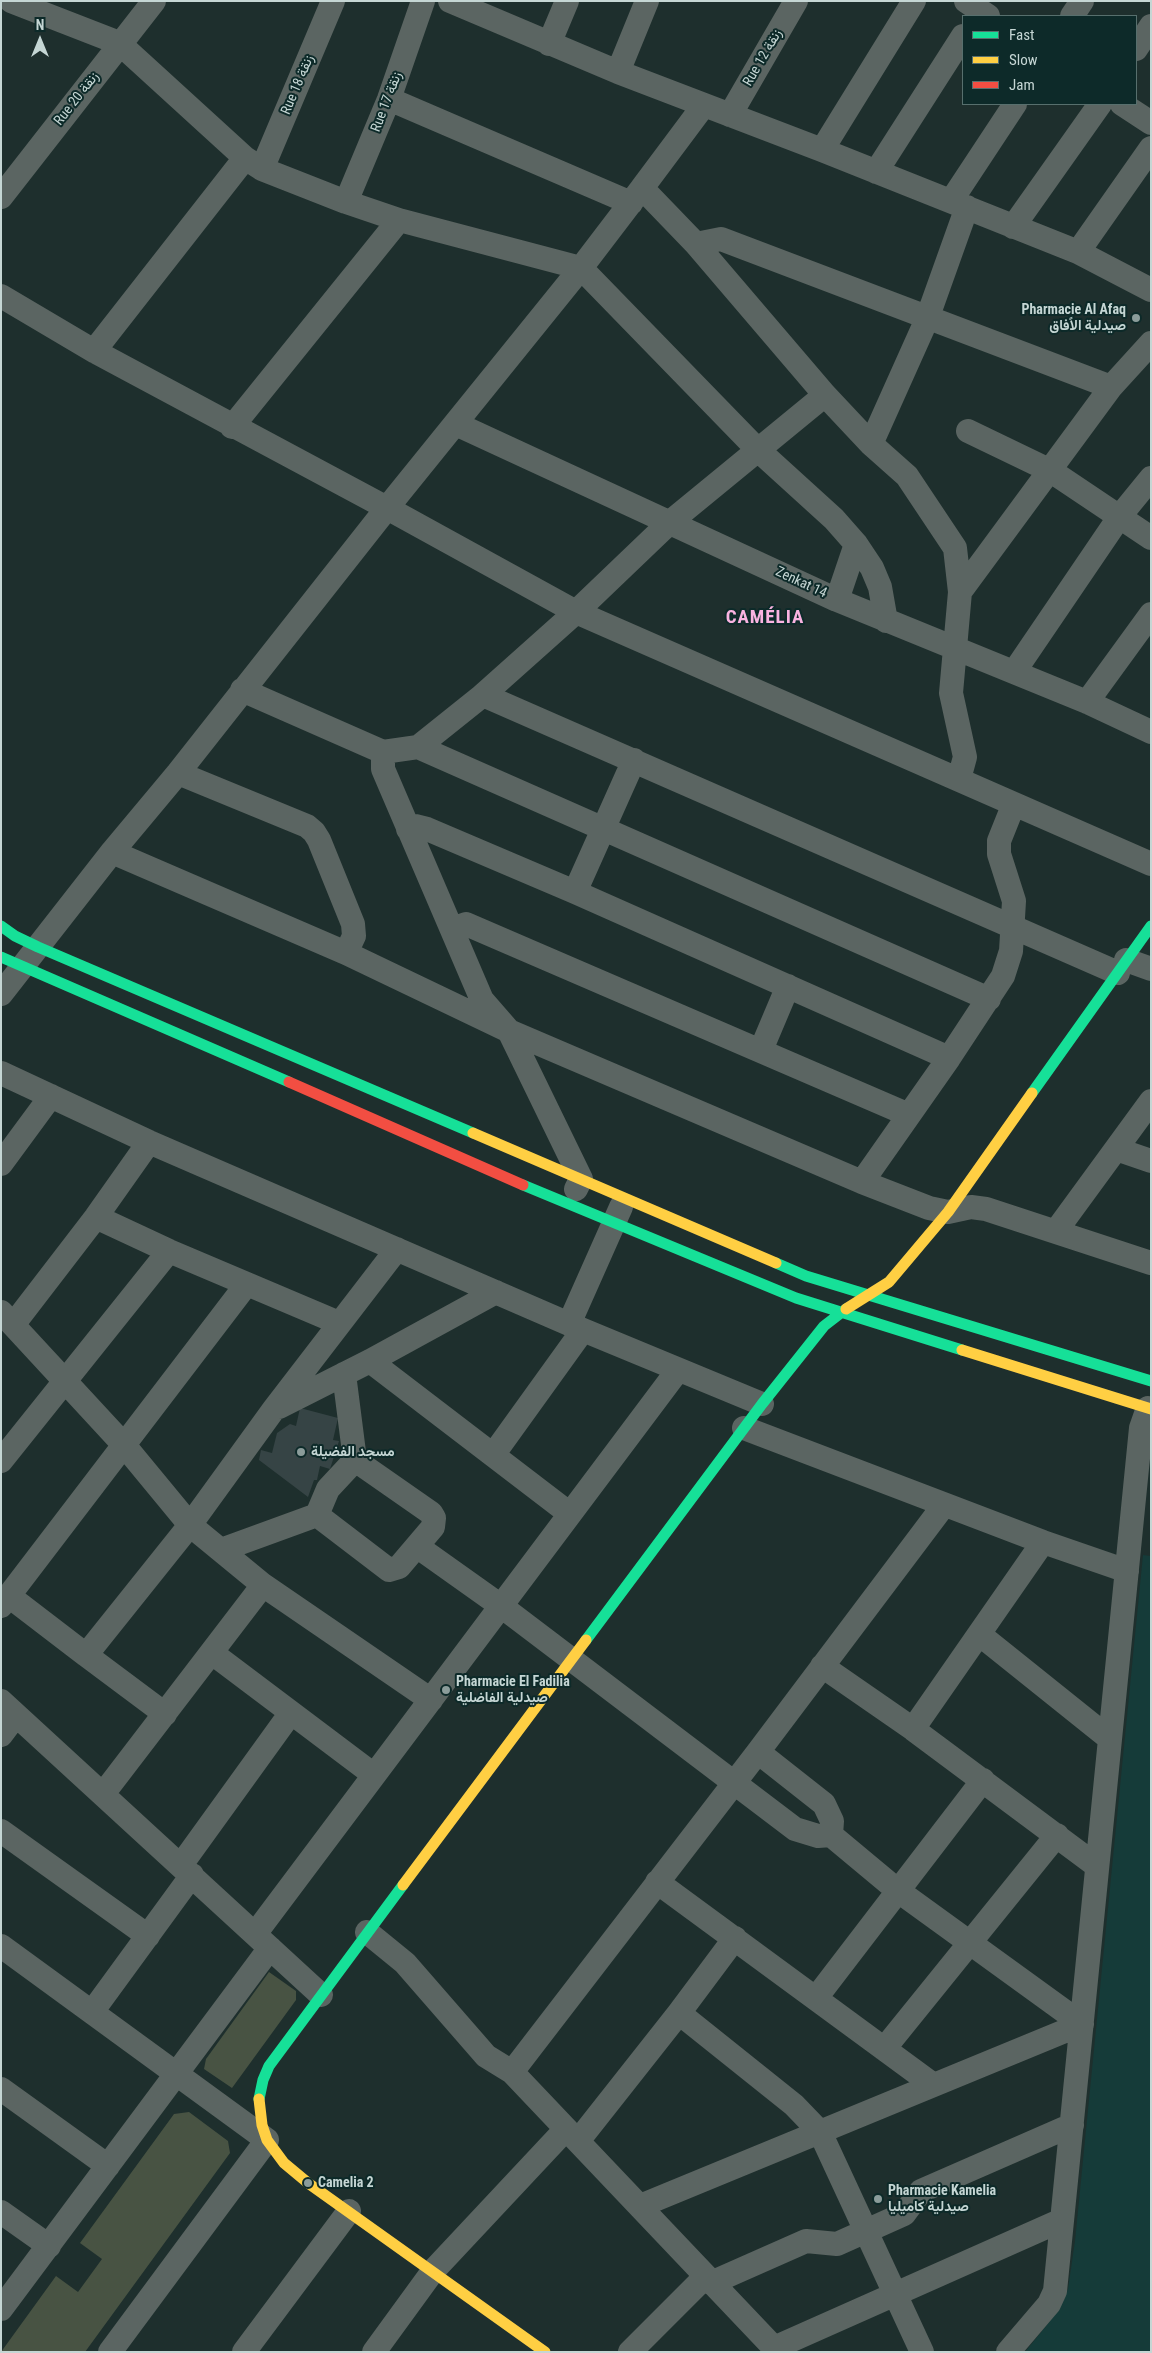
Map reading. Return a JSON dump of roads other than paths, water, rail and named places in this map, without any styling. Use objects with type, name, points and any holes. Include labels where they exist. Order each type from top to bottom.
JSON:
[{"type":"street","points":[[11,1],[119,43],[254,163],[346,202],[399,220],[581,268],[758,449],[834,519],[856,544],[872,568],[880,587],[886,621]]},
{"type":"street","name":"Rue 20 زنقة","points":[[1,197],[119,43],[154,1]]},
{"type":"street","name":"Rue 18 زنقة","points":[[94,351],[254,163],[333,1]]},
{"type":"street","name":"Rue 17 زنقة","points":[[346,202],[389,99],[423,1]]},
{"type":"street","points":[[450,1],[493,10],[549,44],[959,204],[1078,252],[1148,283]]},
{"type":"street","points":[[549,44],[567,1]]},
{"type":"street","points":[[618,72],[647,1]]},
{"type":"street","name":"Rue 12 زنقة","points":[[730,115],[796,1]]},
{"type":"street","points":[[822,150],[914,1]]},
{"type":"street","points":[[1073,15],[1082,1]]},
{"type":"street","points":[[1137,47],[1151,26]]},
{"type":"street","points":[[876,172],[962,38]]},
{"type":"street","points":[[389,99],[637,196],[696,244],[870,444],[906,476],[955,548],[960,592],[951,693],[965,757],[959,779]]},
{"type":"street","points":[[1,994],[11,963],[38,947],[387,508],[581,268],[704,105]]},
{"type":"street","points":[[870,444],[927,319],[959,204],[1014,105]]},
{"type":"street","points":[[1014,227],[1099,105]]},
{"type":"street","points":[[1124,105],[1151,123]]},
{"type":"street","points":[[1078,252],[1151,148]]},
{"type":"street","points":[[232,427],[399,220]]},
{"type":"street","points":[[696,244],[722,239],[927,319],[1111,387]]},
{"type":"street","points":[[1,296],[94,351],[232,427],[387,508],[576,612],[959,779],[1013,806],[1151,864]]},
{"type":"street","points":[[960,592],[1111,387],[1151,343]]},
{"type":"street","points":[[242,690],[383,752],[418,747],[483,695],[576,612],[669,523],[826,395]]},
{"type":"street","name":"Zenkat 14","points":[[456,424],[837,600],[1087,702],[1151,732]]},
{"type":"street","points":[[968,431],[1051,470],[1151,538]]},
{"type":"street","points":[[1014,672],[1120,516],[1151,478]]},
{"type":"street","points":[[837,600],[856,544]]},
{"type":"street","points":[[1087,702],[1151,614]]},
{"type":"street","points":[[483,695],[1014,929],[1122,966],[1151,969]]},
{"type":"street","points":[[418,747],[989,999]]},
{"type":"street","points":[[383,752],[383,769],[482,1000],[509,1031],[581,1179],[570,1204]]},
{"type":"street","points":[[574,892],[634,760]]},
{"type":"street","points":[[178,773],[307,826],[314,832],[353,924],[354,936],[346,953]]},
{"type":"street","points":[[862,1182],[989,999],[1006,968],[1014,929],[1014,901],[999,854],[999,841],[1013,806]]},
{"type":"street","points":[[408,828],[415,826],[427,829],[949,1058]]},
{"type":"street","points":[[112,852],[346,953],[509,1031],[862,1182],[929,1208],[948,1212],[971,1207],[986,1209],[1151,1263]]},
{"type":"street","points":[[452,929],[466,924],[909,1115]]},
{"type":"street","points":[[1,926],[15,936],[38,947],[806,1276],[1151,1381]]},
{"type":"street","points":[[267,2140],[262,2125],[260,2108],[263,2080],[269,2066],[762,1404],[824,1326],[842,1311],[870,1296],[889,1282],[948,1212],[1151,926]]},
{"type":"street","points":[[11,963],[614,1224],[796,1298],[1150,1408],[1141,1428],[1055,2291],[1049,2304],[1008,2352]]},
{"type":"street","points":[[762,1050],[788,986]]},
{"type":"street","points":[[1,1072],[149,1142],[576,1327],[762,1404]]},
{"type":"street","points":[[1,1164],[51,1096]]},
{"type":"street","points":[[1056,1231],[1151,1101]]},
{"type":"street","points":[[149,1142],[96,1217],[5,1317],[124,1445],[190,1525],[263,1585],[431,1700]]},
{"type":"street","points":[[1116,1150],[1151,1161]]},
{"type":"street","points":[[493,1455],[576,1327],[614,1224],[626,1198]]},
{"type":"street","points":[[96,1217],[169,1252],[339,1323]]},
{"type":"street","points":[[86,1655],[190,1525],[274,1409],[397,1249]]},
{"type":"street","points":[[1,1461],[169,1252]]},
{"type":"street","points":[[165,1714],[86,1655],[5,1601],[246,1285]]},
{"type":"street","points":[[274,1409],[370,1362],[496,1292]]},
{"type":"street","points":[[370,1362],[570,1514]]},
{"type":"street","points":[[1,2309],[176,2074],[262,1941],[374,1775],[678,1370]]},
{"type":"street","points":[[317,1515],[389,1570],[396,1569],[433,1527],[433,1516],[355,1460],[344,1374]]},
{"type":"street","points":[[744,1428],[1043,1542],[1127,1571]]},
{"type":"street","points":[[221,1550],[317,1515],[328,1489],[355,1460]]},
{"type":"street","points":[[512,2072],[758,1752],[944,1505]]},
{"type":"street","points":[[913,1729],[1043,1542]]},
{"type":"street","points":[[418,1546],[571,1658],[795,1829],[818,1836],[831,1835],[897,1890],[1082,2024]]},
{"type":"street","points":[[103,1794],[263,1585]]},
{"type":"street","points":[[979,1634],[1110,1739]]},
{"type":"street","points":[[212,1653],[290,1714],[374,1775]]},
{"type":"street","points":[[822,1666],[913,1729],[1097,1866]]},
{"type":"street","points":[[1,1735],[9,1708],[321,1995]]},
{"type":"street","points":[[92,2012],[148,1936],[186,1870],[290,1714]]},
{"type":"street","points":[[758,1752],[824,1804],[832,1820],[831,1835]]},
{"type":"street","points":[[816,1998],[983,1780]]},
{"type":"street","points":[[1,1831],[148,1936]]},
{"type":"street","points":[[884,2049],[1057,1835]]},
{"type":"street","points":[[657,1882],[932,2084]]},
{"type":"street","points":[[367,1932],[405,1963],[486,2056],[512,2072],[776,2350],[1062,2220]]},
{"type":"street","points":[[374,2352],[433,2271],[572,2135],[679,2013],[734,1938]]},
{"type":"street","points":[[1,1946],[267,2140],[284,2162],[308,2183],[545,2352]]},
{"type":"street","points":[[679,2013],[794,2105],[820,2132],[922,2352]]},
{"type":"street","points":[[640,2206],[932,2084],[1082,2024]]},
{"type":"street","points":[[1,2089],[108,2166]]},
{"type":"street","points":[[630,2352],[708,2280],[806,2241],[837,2244],[904,2214],[921,2191],[1072,2125]]},
{"type":"street","points":[[110,2352],[267,2140]]},
{"type":"street","points":[[244,2352],[349,2211]]},
{"type":"street","points":[[1,2212],[49,2246]]},
{"type":"place","name":"Pharmacie Al Afaq صيدلية الاًفاق","points":[[1136,318]]},
{"type":"place","name":"مسجد الفضيلة","points":[[301,1452]]},
{"type":"place","name":"Pharmacie El Fadilia صيدلية الفاضلية","points":[[446,1690]]},
{"type":"place","name":"Camelia 2","points":[[308,2183]]},
{"type":"place","name":"Pharmacie Kamelia صيدلية كاميليا","points":[[878,2199]]},
{"type":"district","name":"CAMÉLIA","points":[[765,618]]}]
